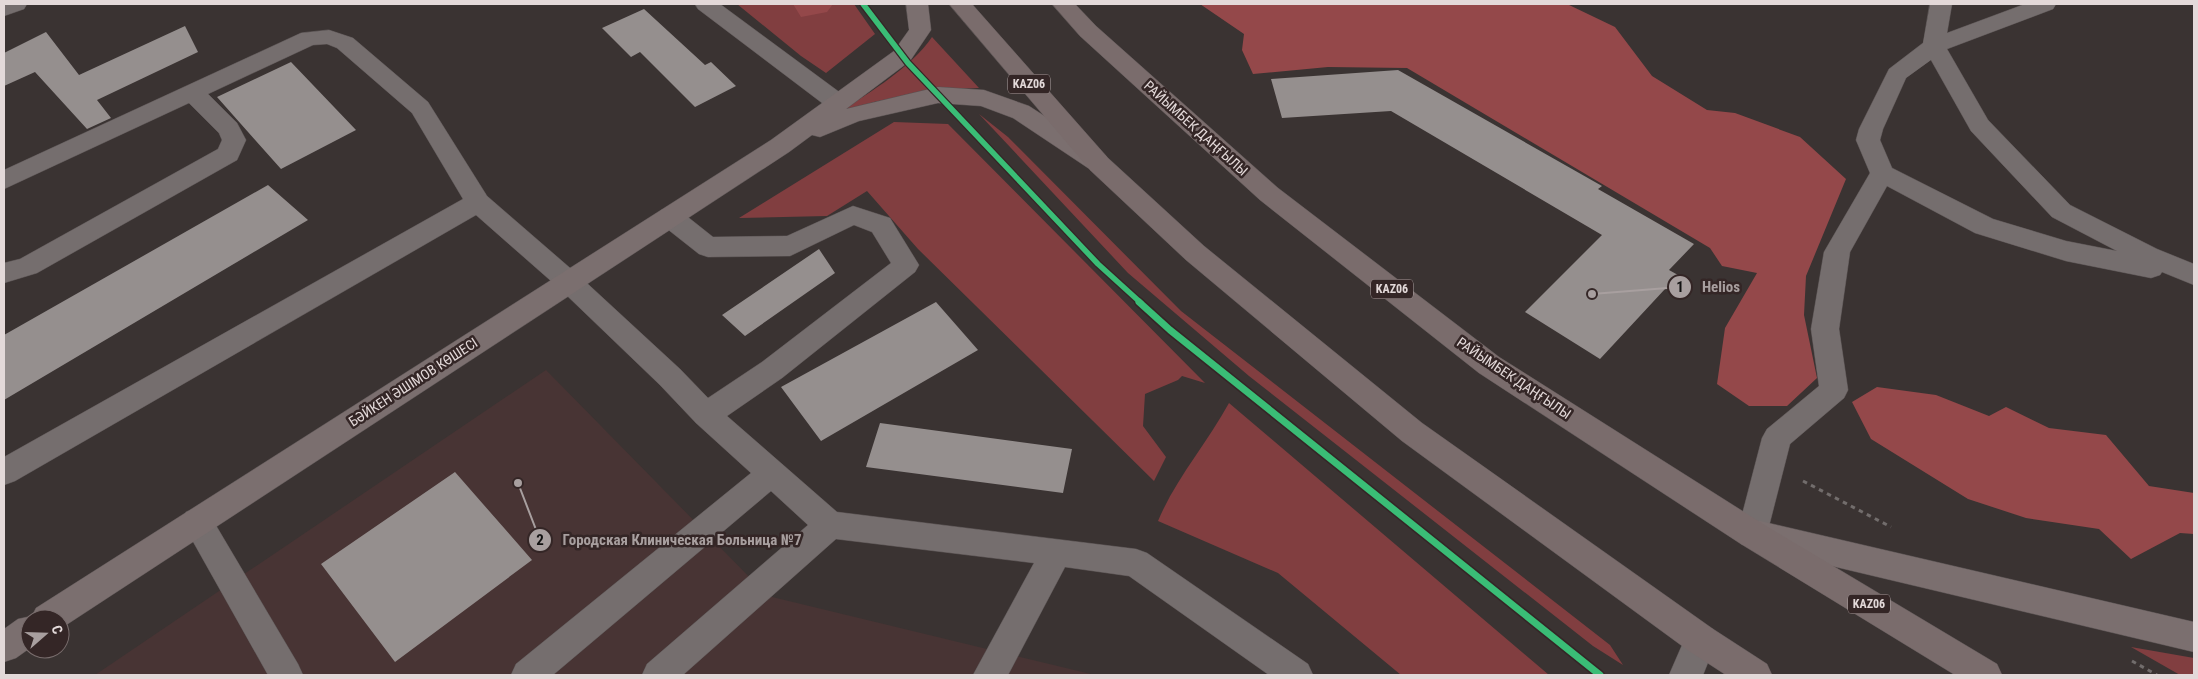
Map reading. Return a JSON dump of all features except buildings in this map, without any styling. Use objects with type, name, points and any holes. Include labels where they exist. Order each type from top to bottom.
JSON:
[{"type":"highway","name":"KАZ06","points":[[960,4],[1099,164],[1195,253],[1412,432],[1701,640],[1755,675]]},
{"type":"highway","name":"РАЙЫМБЕК ДАҢҒЫЛЫ","points":[[1063,4],[1088,31],[1269,194],[1489,365],[1752,534],[1985,675]]},
{"type":"main road","points":[[780,146],[902,56],[920,30],[917,4]]},
{"type":"main road","points":[[780,146],[852,115],[938,95],[984,98],[1021,112],[1099,164]]},
{"type":"main road","name":"БӘЙКЕН ӘШІМОВ КӨШЕСІ","points":[[62,609],[568,281],[670,218],[780,146]]},
{"type":"main road","points":[[1752,534],[2194,637]]},
{"type":"main road","points":[[4,647],[20,637]]},
{"type":"street","points":[[4,9],[16,4]]},
{"type":"street","points":[[706,4],[838,103]]},
{"type":"street","points":[[1941,4],[1934,46],[1979,125],[2061,211],[2148,256],[2194,276]]},
{"type":"street","points":[[2045,4],[1934,46],[1897,74],[1868,140],[1882,173],[1984,226],[2066,251],[2194,276]]},
{"type":"street","points":[[4,180],[193,94],[309,38],[329,37],[345,43],[420,108],[478,202],[568,281],[670,377],[706,415],[830,525],[1136,563],[1296,675]]},
{"type":"street","points":[[4,273],[28,266],[228,154],[234,140],[229,129],[193,94]]},
{"type":"street","points":[[1752,534],[1777,438],[1834,390],[1825,329],[1837,252],[1882,173]]},
{"type":"street","points":[[4,472],[478,202]]},
{"type":"street","points":[[670,218],[708,247],[736,247],[790,246],[853,215],[881,225],[906,265],[772,370],[706,415]]},
{"type":"street","points":[[528,675],[772,473]]},
{"type":"street","points":[[197,522],[286,675]]},
{"type":"street","points":[[660,675],[830,525]]},
{"type":"street","points":[[990,675],[1057,552]]},
{"type":"street","points":[[1686,675],[1701,640]]},
{"type":"shaded area","points":[[737,4],[854,4],[875,34],[826,73],[801,56]]},
{"type":"shaded area","points":[[793,4],[833,4],[827,12],[801,17]]},
{"type":"shaded area","points":[[1200,4],[1567,4],[1615,27],[1652,76],[1707,110],[1735,113],[1800,137],[1846,179],[1806,276],[1804,315],[1817,378],[1787,406],[1749,406],[1717,384],[1725,328],[1757,273],[1722,266],[1710,248],[1407,68],[1328,67],[1253,74],[1242,50],[1244,34]]},
{"type":"shaded area","points":[[932,37],[979,88],[933,90],[874,102],[828,119],[899,71],[923,49]]},
{"type":"shaded area","points":[[979,114],[1008,137],[1181,311],[1610,645],[1623,665],[1593,646],[1249,376],[1128,273]]},
{"type":"shaded area","points":[[894,122],[948,124],[1205,383],[1182,376],[1178,380],[1145,394],[1143,426],[1166,457],[1154,481],[918,249],[867,191],[827,216],[739,218]]},
{"type":"shaded area","points":[[546,370],[768,596],[1095,675],[95,675]]},
{"type":"shaded area","points":[[1877,387],[1936,395],[1989,416],[2006,407],[2049,428],[2106,435],[2149,486],[2194,493],[2194,534],[2180,533],[2131,559],[2099,529],[2026,518],[1968,499],[1871,439],[1852,402]]},
{"type":"shaded area","points":[[1229,403],[1549,675],[1401,675],[1278,573],[1158,521],[1182,476]]},
{"type":"shaded area","points":[[2131,647],[2194,658],[2194,675],[2180,675]]},
{"type":"cycle path","points":[[863,4],[908,63],[1098,264],[1170,330],[1600,675]]},
{"type":"place","name":"Helios","points":[[1592,294]]},
{"type":"place","name":"Городская Клиническая Больница №7","points":[[518,483]]}]
